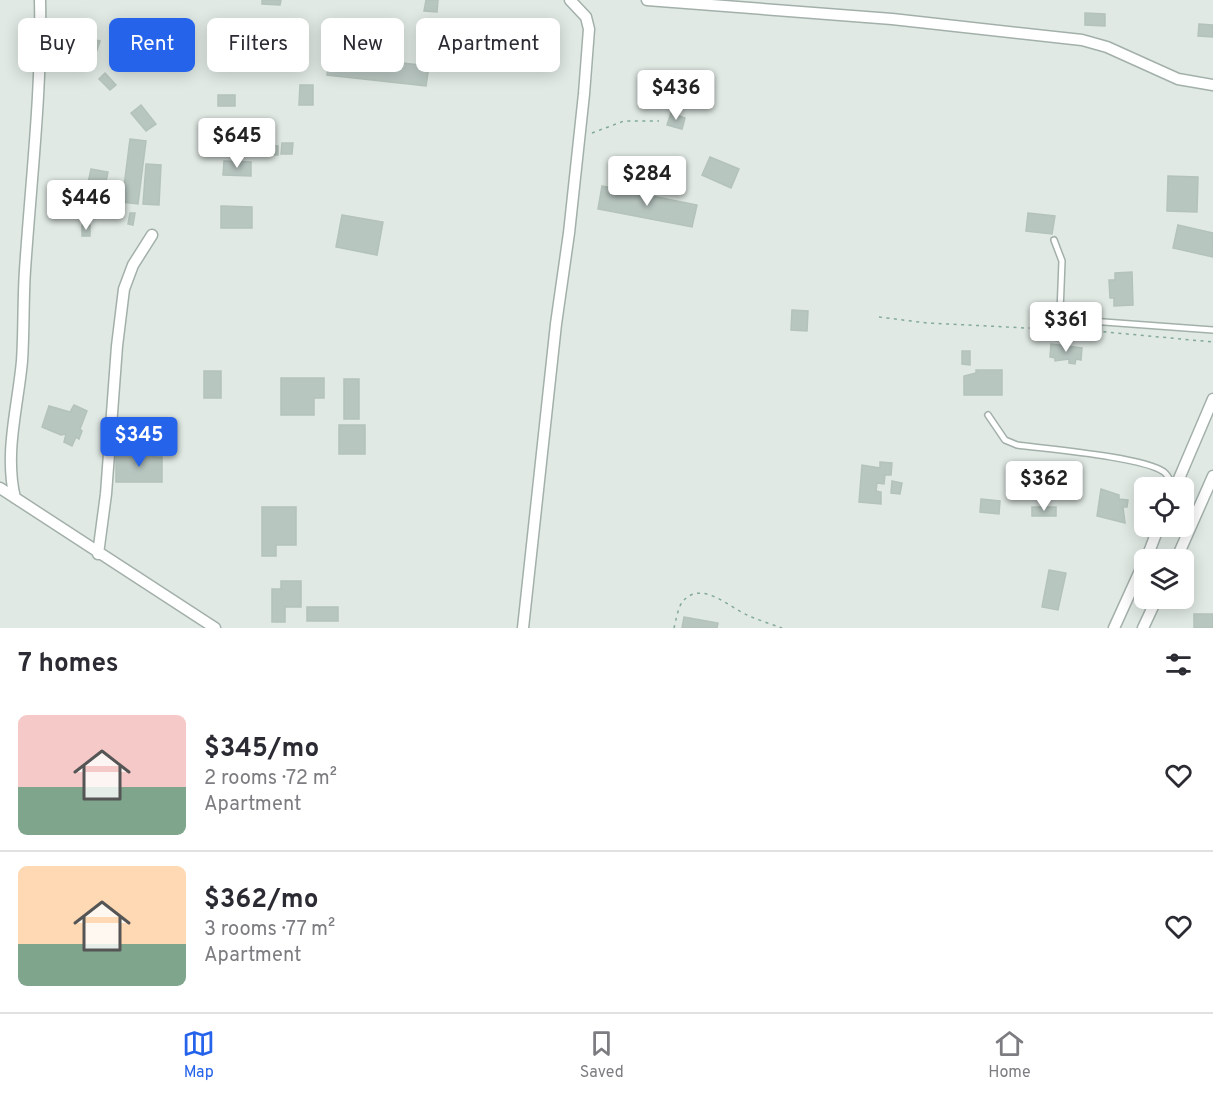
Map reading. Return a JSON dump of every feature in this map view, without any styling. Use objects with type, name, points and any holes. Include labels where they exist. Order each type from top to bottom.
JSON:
[{"type":"street","points":[[15,498],[11,470],[12,436],[22,360],[25,269],[41,58],[40,0]]},
{"type":"street","points":[[523,628],[556,324],[580,138],[589,28],[586,17],[570,0]]},
{"type":"street","points":[[647,0],[904,20],[1082,40],[1107,46],[1178,79],[1213,85]]},
{"type":"street","points":[[98,554],[106,494],[117,346],[124,289],[133,265],[152,236]]},
{"type":"street","points":[[1179,477],[1213,399]]},
{"type":"street","points":[[1181,549],[1213,476]]},
{"type":"street","points":[[0,488],[98,554],[215,628]]},
{"type":"street","points":[[1114,628],[1134,585]]},
{"type":"street","points":[[1143,628],[1152,609]]},
{"type":"lane","points":[[1054,240],[1062,261],[1060,312],[1063,319],[1213,330]]},
{"type":"lane","points":[[988,415],[1005,440],[1017,445],[1115,458],[1152,466],[1163,471],[1167,477]]},
{"type":"path","points":[[580,138],[624,120],[659,121]]},
{"type":"path","points":[[879,317],[927,323],[1106,332],[1213,342]]},
{"type":"path","points":[[674,628],[682,602],[692,595],[704,593],[718,597],[748,616],[782,628]]},
{"type":"building","points":[[262,0],[281,0],[280,5],[262,4]]},
{"type":"building","points":[[426,0],[438,0],[437,12],[424,11]]},
{"type":"building","points":[[1085,13],[1105,14],[1105,26],[1085,25]]},
{"type":"building","points":[[1199,24],[1213,25],[1213,37],[1198,36]]},
{"type":"building","points":[[404,63],[416,65],[416,72],[428,72],[426,86],[327,75],[327,72],[404,72]]},
{"type":"building","points":[[105,73],[116,85],[110,90],[99,79]]},
{"type":"building","points":[[300,85],[313,85],[313,105],[299,105]]},
{"type":"building","points":[[658,86],[666,88],[662,103],[654,101]]},
{"type":"building","points":[[673,90],[692,96],[690,102],[671,97]]},
{"type":"building","points":[[218,95],[235,95],[235,106],[218,106]]},
{"type":"building","points":[[141,105],[156,124],[146,131],[131,113]]},
{"type":"building","points":[[671,113],[685,118],[682,129],[667,125]]},
{"type":"building","points":[[259,129],[271,129],[270,141],[259,141]]},
{"type":"building","points":[[130,139],[146,141],[138,204],[122,202]]},
{"type":"building","points":[[282,143],[293,143],[292,154],[281,154]]},
{"type":"building","points":[[261,145],[278,146],[278,155],[261,154]]},
{"type":"building","points":[[710,157],[739,169],[731,188],[702,175]]},
{"type":"building","points":[[224,161],[251,162],[251,176],[223,175]]},
{"type":"building","points":[[146,164],[161,165],[159,205],[143,204]]},
{"type":"building","points":[[91,169],[108,172],[105,186],[88,183]]},
{"type":"building","points":[[1168,176],[1198,177],[1197,212],[1167,211]]},
{"type":"building","points":[[602,186],[697,205],[692,227],[598,209]]},
{"type":"building","points":[[84,187],[106,190],[103,207],[81,203]]},
{"type":"building","points":[[221,206],[252,207],[252,228],[221,228]]},
{"type":"building","points":[[130,213],[135,213],[133,225],[128,224]]},
{"type":"building","points":[[1028,213],[1055,216],[1052,234],[1026,231]]},
{"type":"building","points":[[342,215],[383,222],[377,255],[336,247]]},
{"type":"building","points":[[82,225],[90,225],[90,236],[82,236]]},
{"type":"building","points":[[1178,225],[1213,233],[1213,257],[1173,248]]},
{"type":"building","points":[[1132,272],[1133,305],[1114,306],[1114,298],[1110,298],[1109,280],[1115,280],[1115,273]]},
{"type":"building","points":[[792,310],[808,311],[807,331],[791,330]]},
{"type":"building","points":[[1051,344],[1082,348],[1081,360],[1076,359],[1075,364],[1069,363],[1069,359],[1055,361],[1055,358],[1050,357]]},
{"type":"building","points":[[962,351],[970,351],[970,365],[962,364]]},
{"type":"building","points":[[976,370],[1002,370],[1002,395],[964,395],[964,376],[976,373]]},
{"type":"building","points":[[204,371],[221,371],[221,398],[204,398]]},
{"type":"building","points":[[281,378],[324,378],[324,398],[314,398],[314,415],[281,415]]},
{"type":"building","points":[[344,379],[359,379],[359,419],[344,419]]},
{"type":"building","points":[[74,405],[87,411],[79,439],[76,437],[72,446],[64,442],[66,434],[61,435],[42,427],[49,406],[70,412]]},
{"type":"building","points":[[339,425],[365,425],[365,454],[339,454]]},
{"type":"building","points":[[146,448],[154,448],[154,457],[162,457],[162,482],[116,482],[116,453],[146,455]]},
{"type":"building","points":[[880,462],[892,463],[891,475],[885,475],[884,484],[877,483],[876,491],[881,492],[881,504],[859,502],[862,465],[880,468]]},
{"type":"building","points":[[892,481],[902,483],[900,494],[891,493]]},
{"type":"building","points":[[1101,489],[1119,495],[1119,499],[1128,500],[1127,507],[1123,507],[1125,523],[1097,516]]},
{"type":"building","points":[[981,499],[1000,501],[999,514],[980,512]]},
{"type":"building","points":[[262,507],[296,507],[296,545],[276,545],[276,556],[262,556]]},
{"type":"building","points":[[1032,507],[1056,507],[1056,516],[1032,516]]},
{"type":"building","points":[[1049,570],[1066,573],[1058,610],[1042,607]]},
{"type":"building","points":[[281,581],[301,581],[301,607],[285,607],[285,622],[272,622],[272,589],[281,589]]},
{"type":"building","points":[[307,607],[338,607],[338,621],[307,621]]},
{"type":"building","points":[[1194,614],[1213,614],[1213,628],[1194,628]]},
{"type":"building","points":[[684,617],[718,623],[717,628],[682,628]]}]
